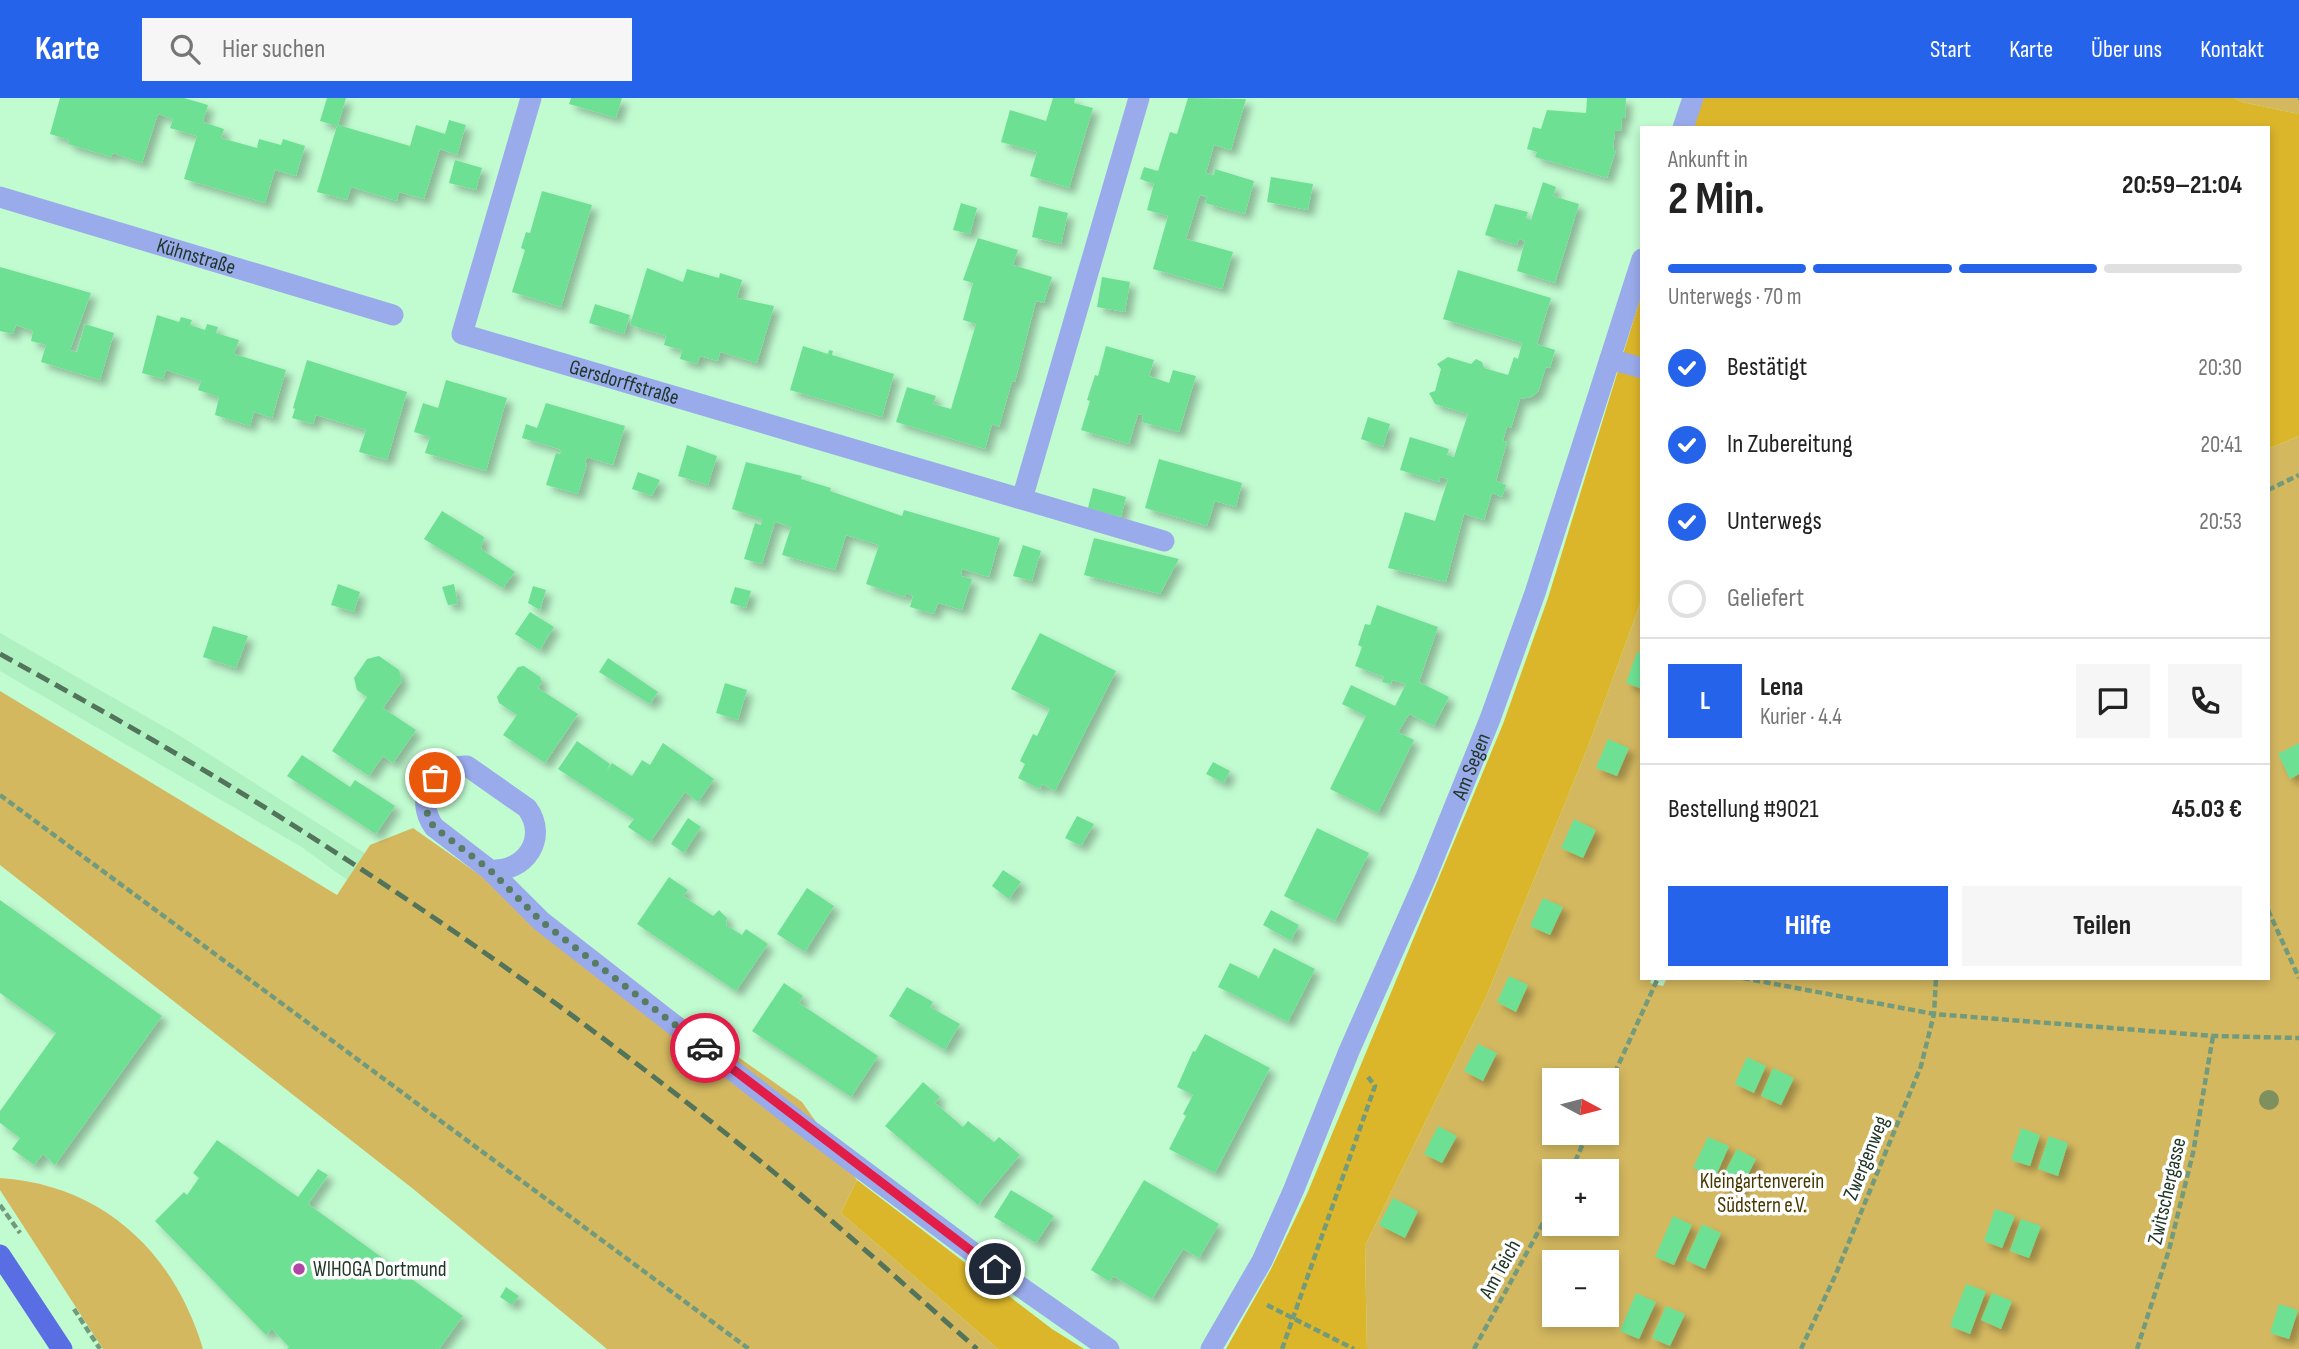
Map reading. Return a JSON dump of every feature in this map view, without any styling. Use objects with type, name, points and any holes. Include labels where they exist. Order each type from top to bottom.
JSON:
[{"type":"main road","points":[[0,1255],[62,1349]]},
{"type":"street","name":"Gersdorffstraße","points":[[531,98],[462,334],[1164,541]]},
{"type":"street","points":[[1022,499],[1139,98]]},
{"type":"street","points":[[1685,126],[1693,98]]},
{"type":"street","name":"Kühnstraße","points":[[0,197],[393,314]]},
{"type":"street","name":"Am Segen","points":[[1211,1349],[1262,1261],[1294,1189],[1349,1051],[1426,877],[1490,719],[1535,593],[1640,265]]},
{"type":"street","points":[[1609,359],[1640,367]]},
{"type":"street","points":[[490,870],[514,867],[528,855],[536,837],[533,816],[527,808],[467,766],[441,772],[430,784],[425,799],[428,818],[434,827],[490,870],[541,921],[810,1130],[995,1269],[1109,1349]]},
{"type":"path","points":[[2270,489],[2299,475]]},
{"type":"path","points":[[0,795],[749,1349]]},
{"type":"path","points":[[2270,913],[2299,978]]},
{"type":"path","points":[[1617,1068],[1657,980]]},
{"type":"path","points":[[1754,980],[1934,1014],[2213,1036],[2299,1038]]},
{"type":"path","name":"Zwergenweg","points":[[1801,1349],[1835,1276],[1921,1066],[1934,1014],[1936,980]]},
{"type":"path","name":"Zwitschergasse","points":[[2137,1349],[2169,1250],[2193,1153],[2213,1036]]},
{"type":"path","points":[[1282,1349],[1375,1086],[1349,1051]]},
{"type":"path","name":"Am Teich","points":[[1474,1349],[1542,1225]]},
{"type":"path","points":[[1292,1317],[1354,1349]]},
{"type":"shaded area","points":[[1702,98],[2234,98],[2299,114],[2299,436],[2270,448],[2270,126],[1694,126]]},
{"type":"shaded area","points":[[1640,299],[1640,604],[1589,744],[1486,997],[1365,1246],[1367,1349],[1226,1349],[1271,1269],[1307,1194],[1503,724],[1548,598]]},
{"type":"shaded area","points":[[0,633],[182,737],[440,901],[998,1349],[300,846],[0,671]]},
{"type":"shaded area","points":[[857,1180],[1052,1329],[1084,1349],[998,1349],[841,1213]]},
{"type":"green space","points":[[2234,98],[2299,98],[2299,114],[2242,102]]},
{"type":"green space","name":"Kleingartenverein Südstern e.V.","points":[[2299,436],[2299,1349],[1367,1349],[1365,1246],[1486,997],[1589,744],[1640,604],[1640,980],[1651,980],[1650,983],[1663,986],[1666,980],[2270,980],[2270,448]]},
{"type":"green space","points":[[0,691],[337,895],[370,845],[413,828],[802,1102],[857,1180],[841,1213],[998,1349],[607,1349],[412,1188],[0,865]]},
{"type":"green space","points":[[0,1178],[37,1183],[71,1194],[102,1210],[129,1230],[153,1254],[174,1282],[203,1349],[103,1349],[0,1190]]},
{"type":"building","points":[[60,98],[184,98],[208,105],[203,122],[224,129],[221,138],[257,148],[259,139],[281,145],[283,139],[305,146],[296,176],[275,170],[265,203],[184,179],[197,136],[170,128],[173,119],[158,114],[142,163],[113,153],[111,157],[68,144],[69,140],[50,134]]},
{"type":"building","points":[[327,98],[346,98],[338,125],[410,146],[416,125],[445,134],[449,120],[466,125],[457,155],[440,149],[424,199],[399,192],[397,201],[351,187],[347,200],[317,192],[337,126],[320,121]]},
{"type":"building","points":[[571,98],[622,98],[616,118],[569,104]]},
{"type":"building","points":[[1053,98],[1075,98],[1074,103],[1093,108],[1069,188],[1030,176],[1037,152],[1001,142],[1010,110],[1046,121]]},
{"type":"building","points":[[1188,98],[1246,99],[1231,150],[1214,145],[1206,173],[1214,175],[1215,169],[1254,181],[1245,214],[1205,203],[1207,197],[1200,195],[1186,239],[1233,252],[1222,289],[1153,269],[1168,216],[1147,210],[1154,184],[1140,179],[1144,167],[1158,171],[1170,132],[1177,134]]},
{"type":"building","points":[[1587,98],[1626,98],[1625,118],[1622,118],[1621,131],[1615,130],[1613,150],[1616,150],[1607,178],[1535,157],[1537,152],[1527,149],[1533,127],[1541,129],[1547,110],[1586,113]]},
{"type":"building","points":[[455,160],[482,168],[476,190],[449,183]]},
{"type":"building","points":[[1271,177],[1313,184],[1308,210],[1267,202]]},
{"type":"building","points":[[1543,182],[1556,187],[1553,196],[1579,204],[1555,283],[1517,271],[1525,241],[1519,239],[1517,245],[1485,235],[1495,204],[1528,212],[1526,218],[1531,220]]},
{"type":"building","points":[[542,191],[592,205],[561,307],[512,292],[525,250],[521,248],[526,232],[530,233]]},
{"type":"building","points":[[961,203],[977,208],[970,234],[953,230]]},
{"type":"building","points":[[1039,206],[1068,213],[1061,244],[1032,237]]},
{"type":"building","points":[[978,238],[1018,250],[1013,265],[1052,277],[1044,303],[1036,301],[1015,382],[1012,381],[999,427],[992,424],[985,449],[896,422],[907,387],[936,396],[933,404],[951,409],[976,324],[963,320],[973,283],[963,280]]},
{"type":"building","points":[[0,267],[91,293],[70,350],[77,352],[85,324],[114,333],[100,380],[41,362],[46,345],[31,341],[33,331],[16,325],[13,334],[0,331]]},
{"type":"building","points":[[647,268],[683,282],[687,269],[719,278],[720,273],[742,280],[737,298],[774,306],[757,363],[720,352],[718,361],[700,356],[697,364],[680,359],[682,350],[664,345],[666,336],[630,325]]},
{"type":"building","points":[[1458,270],[1551,298],[1537,344],[1555,350],[1550,368],[1546,367],[1538,392],[1531,397],[1520,399],[1511,428],[1507,426],[1503,441],[1507,442],[1496,481],[1506,485],[1502,497],[1492,493],[1484,520],[1464,514],[1446,582],[1388,568],[1405,512],[1435,521],[1448,479],[1440,477],[1439,482],[1400,470],[1410,437],[1449,449],[1447,455],[1454,457],[1468,414],[1435,404],[1429,393],[1435,391],[1441,369],[1437,364],[1448,357],[1471,364],[1476,359],[1482,362],[1484,368],[1508,375],[1514,357],[1518,359],[1522,343],[1443,319]]},
{"type":"building","points":[[1102,277],[1130,282],[1125,312],[1097,307]]},
{"type":"building","points":[[595,304],[630,315],[624,334],[589,323]]},
{"type":"building","points":[[157,315],[179,322],[181,317],[192,320],[190,325],[205,330],[207,324],[218,327],[216,333],[239,340],[234,354],[286,370],[272,418],[254,412],[250,426],[215,415],[219,397],[198,390],[201,381],[166,370],[163,379],[142,373]]},
{"type":"building","points":[[803,346],[828,354],[829,350],[833,351],[832,355],[894,374],[882,417],[790,390]]},
{"type":"building","points":[[1106,346],[1154,360],[1149,376],[1169,383],[1173,370],[1196,376],[1179,432],[1142,422],[1143,415],[1138,414],[1129,444],[1081,430],[1090,401],[1087,400],[1095,375],[1098,376]]},
{"type":"building","points":[[307,360],[407,392],[387,460],[359,452],[366,430],[316,415],[313,424],[292,418]]},
{"type":"building","points":[[446,380],[507,398],[486,471],[425,453],[430,437],[414,432],[423,403],[438,408]]},
{"type":"building","points":[[546,403],[625,426],[613,465],[587,457],[578,494],[546,485],[556,453],[560,454],[562,450],[522,438],[526,424],[537,428]]},
{"type":"building","points":[[1368,417],[1390,424],[1383,447],[1361,439]]},
{"type":"building","points":[[687,445],[717,456],[708,485],[678,476]]},
{"type":"building","points":[[1159,459],[1242,483],[1236,507],[1215,501],[1207,526],[1145,508]]},
{"type":"building","points":[[746,462],[802,476],[801,479],[831,488],[830,491],[902,516],[904,510],[1000,538],[989,577],[962,569],[961,576],[972,579],[962,610],[938,603],[934,614],[910,607],[913,596],[906,593],[905,597],[866,584],[879,545],[846,535],[835,570],[782,555],[791,527],[775,522],[762,564],[744,559],[755,523],[761,525],[762,519],[732,509]]},
{"type":"building","points":[[638,472],[660,480],[652,496],[632,489]]},
{"type":"building","points":[[1093,488],[1126,497],[1121,517],[1088,508]]},
{"type":"building","points":[[442,511],[484,537],[481,549],[515,572],[503,588],[424,539]]},
{"type":"building","points":[[1094,538],[1179,559],[1160,594],[1084,575]]},
{"type":"building","points":[[1023,545],[1041,551],[1032,581],[1013,576]]},
{"type":"building","points":[[338,584],[360,592],[354,612],[331,605]]},
{"type":"building","points":[[454,584],[458,604],[448,605],[442,587]]},
{"type":"building","points":[[533,586],[546,590],[540,610],[528,603]]},
{"type":"building","points":[[735,587],[751,591],[746,608],[730,603]]},
{"type":"building","points":[[1377,605],[1438,627],[1419,682],[1449,697],[1434,726],[1409,714],[1398,732],[1414,740],[1378,813],[1330,789],[1366,716],[1342,704],[1351,685],[1395,706],[1406,684],[1392,680],[1391,684],[1382,682],[1384,677],[1355,666],[1362,647],[1358,645],[1365,624],[1370,625]]},
{"type":"building","points":[[530,612],[554,627],[540,650],[515,634]]},
{"type":"building","points":[[213,626],[248,636],[236,668],[203,657]]},
{"type":"building","points":[[1040,633],[1116,671],[1055,791],[1042,784],[1040,789],[1018,778],[1025,764],[1020,761],[1033,734],[1037,736],[1050,709],[1011,689]]},
{"type":"building","points":[[1637,652],[1640,653],[1640,688],[1626,683]]},
{"type":"building","points":[[379,656],[399,670],[402,681],[383,708],[416,730],[393,763],[383,756],[369,776],[332,751],[367,697],[357,690],[354,678],[367,659]]},
{"type":"building","points":[[608,658],[658,692],[650,704],[599,672]]},
{"type":"building","points":[[524,666],[540,677],[542,682],[538,688],[578,714],[545,763],[503,735],[517,715],[499,703],[497,697],[518,667]]},
{"type":"building","points":[[725,683],[747,690],[738,720],[716,713]]},
{"type":"building","points":[[1608,739],[1629,748],[1617,776],[1596,768]]},
{"type":"building","points":[[577,741],[610,764],[605,774],[612,763],[632,776],[642,760],[650,765],[663,743],[714,779],[698,802],[685,792],[650,842],[628,827],[634,819],[558,769]]},
{"type":"building","points":[[2299,743],[2299,774],[2290,779],[2278,754]]},
{"type":"building","points":[[302,755],[350,787],[355,780],[395,806],[376,834],[287,776]]},
{"type":"building","points":[[1213,762],[1230,771],[1224,783],[1206,774]]},
{"type":"building","points":[[1077,816],[1094,824],[1081,846],[1065,838]]},
{"type":"building","points":[[688,818],[701,827],[684,853],[671,844]]},
{"type":"building","points":[[1574,819],[1596,830],[1583,858],[1561,848]]},
{"type":"building","points":[[1317,828],[1369,853],[1335,921],[1284,896]]},
{"type":"building","points":[[1003,870],[1021,882],[1009,899],[992,886]]},
{"type":"building","points":[[669,877],[688,890],[683,896],[713,916],[719,910],[727,918],[726,925],[742,935],[746,929],[768,944],[736,991],[637,924]]},
{"type":"building","points":[[807,888],[834,906],[805,952],[777,934]]},
{"type":"building","points":[[1543,898],[1563,907],[1550,935],[1530,926]]},
{"type":"building","points":[[0,900],[162,1016],[55,1165],[43,1154],[34,1165],[12,1149],[20,1138],[0,1123],[0,1111],[56,1033],[0,993]]},
{"type":"building","points":[[1271,910],[1299,925],[1291,941],[1263,925]]},
{"type":"building","points":[[1274,948],[1315,969],[1288,1022],[1218,987],[1230,963],[1257,976],[1258,979]]},
{"type":"building","points":[[1509,976],[1528,985],[1516,1012],[1497,1002]]},
{"type":"building","points":[[784,983],[803,996],[799,1003],[878,1056],[851,1097],[752,1031]]},
{"type":"building","points":[[907,987],[933,1002],[930,1007],[960,1024],[945,1050],[889,1016]]},
{"type":"building","points":[[1205,1034],[1270,1068],[1215,1173],[1169,1149],[1186,1116],[1183,1114],[1193,1095],[1177,1087],[1193,1051],[1195,1052]]},
{"type":"building","points":[[1478,1044],[1497,1053],[1483,1081],[1464,1071]]},
{"type":"building","points":[[1747,1057],[1766,1066],[1754,1093],[1735,1084]]},
{"type":"building","points":[[1773,1068],[1794,1078],[1781,1105],[1761,1096]]},
{"type":"building","points":[[923,1082],[940,1097],[935,1103],[963,1127],[968,1121],[994,1142],[999,1137],[1020,1155],[978,1205],[885,1126]]},
{"type":"building","points":[[1438,1126],[1457,1136],[1442,1163],[1424,1154]]},
{"type":"building","points":[[2021,1128],[2040,1135],[2030,1166],[2011,1160]]},
{"type":"building","points":[[2049,1136],[2068,1143],[2058,1176],[2038,1169]]},
{"type":"building","points":[[1708,1137],[1729,1146],[1715,1178],[1693,1168]]},
{"type":"building","name":"WIHOGA Dortmund","points":[[217,1140],[298,1197],[318,1169],[328,1175],[308,1204],[463,1316],[439,1349],[287,1349],[289,1347],[272,1329],[266,1335],[155,1221],[184,1192],[187,1195],[199,1178],[193,1173]]},
{"type":"building","points":[[1737,1149],[1756,1159],[1738,1194],[1719,1184]]},
{"type":"building","points":[[1144,1180],[1219,1224],[1199,1258],[1183,1249],[1152,1299],[1113,1276],[1110,1282],[1091,1270]]},
{"type":"building","points":[[1011,1190],[1054,1216],[1036,1243],[994,1217]]},
{"type":"building","points":[[1393,1198],[1418,1211],[1405,1238],[1379,1225]]},
{"type":"building","points":[[1995,1209],[2015,1216],[2002,1248],[1984,1241]]},
{"type":"building","points":[[1673,1216],[1692,1225],[1674,1265],[1655,1257]]},
{"type":"building","points":[[2021,1219],[2041,1226],[2029,1258],[2010,1251]]},
{"type":"building","points":[[1702,1224],[1721,1233],[1705,1269],[1686,1260]]},
{"type":"building","points":[[1966,1284],[1986,1291],[1970,1334],[1950,1326]]},
{"type":"building","points":[[506,1287],[519,1296],[512,1305],[500,1297]]},
{"type":"building","points":[[1636,1293],[1656,1302],[1639,1339],[1620,1331]]},
{"type":"building","points":[[1992,1293],[2012,1301],[2001,1329],[1981,1320]]},
{"type":"building","points":[[2279,1304],[2298,1310],[2289,1339],[2270,1333]]},
{"type":"building","points":[[1666,1306],[1685,1314],[1670,1346],[1652,1338]]},
{"type":"railway","points":[[0,654],[265,808],[416,905],[528,983],[637,1064],[774,1172],[977,1349]]},
{"type":"way so far","points":[[435,778],[426,792],[425,799],[428,818],[434,827],[490,870],[541,921],[705,1048]]},
{"type":"place","name":"WIHOGA Dortmund","points":[[299,1269]]},
{"type":"route","points":[[705,1048],[995,1269]]}]
